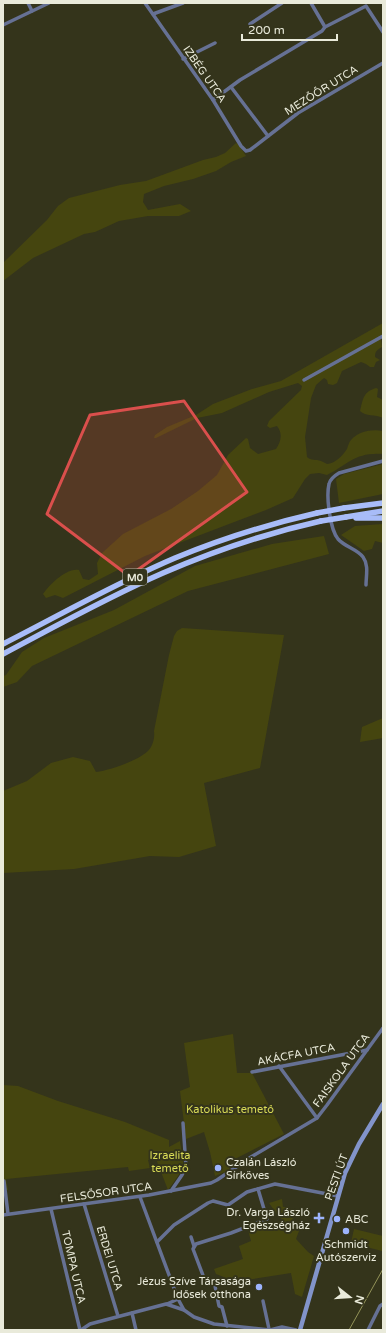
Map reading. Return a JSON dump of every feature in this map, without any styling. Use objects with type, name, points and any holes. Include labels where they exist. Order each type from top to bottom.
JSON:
[{"type":"highway","points":[[370,504],[383,499]]},
{"type":"highway","name":"M0","points":[[3,644],[99,594],[177,558],[248,531],[318,513],[383,503]]},
{"type":"highway","name":"M0","points":[[3,654],[110,598],[181,566],[244,542],[321,521],[383,511]]},
{"type":"highway","points":[[346,517],[383,518]]},
{"type":"main road","name":"PESTI ÚT","points":[[300,1330],[345,1173],[350,1160],[383,1104]]},
{"type":"street","points":[[28,3],[32,11]]},
{"type":"street","points":[[3,25],[49,3]]},
{"type":"street","name":"IZBÉG UTCA","points":[[145,3],[213,100],[244,149],[246,151],[250,150]]},
{"type":"street","points":[[153,14],[183,3]]},
{"type":"street","points":[[250,24],[282,3]]},
{"type":"street","points":[[311,3],[325,27]]},
{"type":"street","points":[[213,100],[240,80],[322,31],[325,27],[366,6],[383,32]]},
{"type":"street","points":[[183,59],[215,43]]},
{"type":"street","name":"MEZŐŐR UTCA","points":[[250,150],[298,112],[383,62]]},
{"type":"street","points":[[231,87],[268,136]]},
{"type":"street","points":[[304,380],[383,336]]},
{"type":"street","points":[[366,585],[367,569],[363,557],[339,540],[333,529],[328,497],[329,485],[334,476],[339,473],[383,461]]},
{"type":"street","name":"FAISKOLA UTCA","points":[[211,1183],[316,1118],[383,1028]]},
{"type":"street","name":"AKÁCFA UTCA","points":[[252,1072],[367,1050]]},
{"type":"street","points":[[279,1066],[316,1118]]},
{"type":"street","points":[[171,1191],[186,1167],[183,1123]]},
{"type":"street","points":[[4,1181],[8,1214]]},
{"type":"street","name":"FELSŐSOR UTCA","points":[[3,1215],[140,1197],[211,1183]]},
{"type":"street","points":[[156,1242],[174,1225],[208,1203],[217,1202],[228,1205],[247,1192],[269,1185],[281,1184],[301,1190],[338,1196]]},
{"type":"street","points":[[194,1246],[267,1219],[258,1189]]},
{"type":"street","points":[[140,1197],[178,1299],[184,1310]]},
{"type":"street","name":"ERDEI UTCA","points":[[84,1204],[118,1316]]},
{"type":"street","name":"TOMPA UTCA","points":[[51,1209],[80,1330]]},
{"type":"street","points":[[191,1237],[194,1246],[193,1249],[204,1278],[215,1286],[219,1306],[222,1308],[227,1326]]},
{"type":"street","points":[[80,1330],[90,1324],[166,1304],[178,1299]]},
{"type":"street","points":[[263,1301],[270,1330]]},
{"type":"street","points":[[166,1304],[184,1310],[202,1321],[227,1326],[270,1330],[282,1327],[296,1330]]},
{"type":"street","points":[[368,1330],[380,1306],[383,1304]]},
{"type":"street","points":[[132,1313],[136,1330]]},
{"type":"highlighted area","points":[[184,401],[247,492],[129,576],[47,514],[90,415]]},
{"type":"green space","points":[[236,143],[246,156],[231,162],[216,171],[193,179],[164,186],[144,194],[143,202],[148,210],[180,204],[191,211],[179,216],[148,216],[119,221],[95,232],[84,234],[33,258],[3,281],[3,263],[47,220],[58,206],[69,198],[120,185],[146,181],[203,160],[216,157],[225,153]]},
{"type":"green space","points":[[383,323],[383,336],[381,338],[382,347],[375,355],[375,357],[380,360],[376,362],[374,367],[370,367],[361,362],[342,371],[337,383],[333,385],[328,384],[327,380],[324,378],[316,385],[311,398],[305,437],[307,457],[330,464],[341,456],[354,437],[374,430],[383,431],[383,454],[373,454],[359,457],[327,475],[319,473],[310,474],[293,498],[266,510],[145,556],[63,598],[55,595],[46,598],[43,594],[46,590],[69,571],[79,570],[83,579],[89,580],[98,574],[97,563],[102,553],[123,534],[171,509],[198,491],[217,475],[228,455],[246,438],[248,439],[250,448],[258,454],[276,449],[281,435],[277,426],[270,428],[267,426],[269,421],[301,390],[302,386],[298,383],[269,392],[222,413],[197,418],[154,438],[155,435],[167,427],[196,415],[213,404],[252,389],[281,381]]},
{"type":"green space","points":[[376,388],[378,389],[377,397],[383,400],[383,418],[365,414],[360,411],[366,394]]},
{"type":"green space","points":[[383,464],[383,494],[339,503],[336,479],[344,474]]},
{"type":"green space","points":[[383,524],[383,543],[375,541],[372,549],[364,551],[341,535],[355,526]]},
{"type":"green space","points":[[324,536],[329,554],[188,591],[32,666],[17,682],[3,687],[3,676],[6,675],[22,652],[44,638],[114,610],[195,566],[272,544]]},
{"type":"green space","points":[[182,628],[284,635],[260,768],[204,783],[216,846],[179,857],[150,856],[74,869],[3,873],[3,791],[27,781],[51,763],[73,757],[90,761],[96,772],[124,764],[148,751],[153,741],[174,636],[177,631]]},
{"type":"green space","points":[[383,718],[383,738],[360,742],[362,727]]},
{"type":"green space","name":"Katolikus temető","points":[[233,1034],[237,1073],[252,1073],[284,1134],[227,1163],[230,1170],[215,1176],[204,1132],[186,1139],[180,1091],[190,1087],[184,1043]]},
{"type":"green space","name":"Izraelita temető","points":[[3,1085],[18,1086],[58,1101],[125,1122],[169,1140],[169,1147],[180,1141],[183,1169],[168,1190],[156,1159],[148,1160],[150,1168],[129,1171],[128,1167],[6,1179],[8,1190],[3,1191]]},
{"type":"green space","points":[[282,1199],[283,1207],[287,1207],[299,1231],[296,1239],[308,1252],[314,1256],[302,1297],[295,1294],[291,1273],[253,1279],[229,1279],[216,1274],[214,1269],[243,1259],[239,1246],[251,1241],[248,1230],[266,1224],[276,1230],[283,1229],[284,1224],[281,1218],[269,1203]]},
{"type":"green space","points":[[354,1229],[383,1236],[382,1251],[351,1243]]},
{"type":"waterway","points":[[349,1330],[383,1269]]},
{"type":"place","name":"Czalán László Sírköves","points":[[218,1168]]},
{"type":"place","name":"Dr. Varga László Egészségház","points":[[319,1218]]},
{"type":"place","name":"ABC","points":[[337,1219]]},
{"type":"place","name":"Schmidt Autószerviz","points":[[346,1231]]},
{"type":"place","name":"Jézus Szíve Társasága Idősek otthona","points":[[259,1287]]}]
